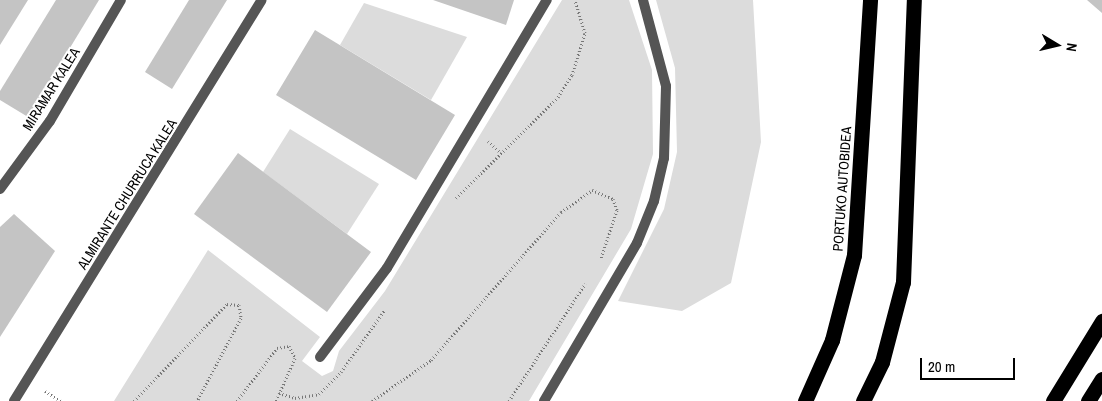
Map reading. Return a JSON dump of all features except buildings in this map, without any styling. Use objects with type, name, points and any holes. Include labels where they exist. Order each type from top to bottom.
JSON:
[{"type":"highway","name":"PORTUKO AUTOBIDEA","points":[[805,401],[832,340],[854,255],[870,0]]},
{"type":"highway","points":[[863,401],[882,362],[904,282],[914,0]]},
{"type":"highway","points":[[1053,401],[1102,321]]},
{"type":"highway","points":[[1088,401],[1102,380]]},
{"type":"street","name":"MIRAMAR KALEA","points":[[0,189],[50,121],[121,0]]},
{"type":"street","name":"ALMIRANTE CHURRUCA KALEA","points":[[14,401],[262,0]]},
{"type":"street","points":[[320,357],[387,268],[547,0]]},
{"type":"street","points":[[544,401],[637,243],[654,201],[664,158],[666,86],[643,0]]},
{"type":"path","points":[[453,202],[558,97],[572,76],[585,33],[575,0]]},
{"type":"path","points":[[372,401],[431,360],[561,212],[592,190],[613,199],[618,210],[598,263]]},
{"type":"path","points":[[509,401],[588,279]]},
{"type":"path","points":[[134,401],[227,304],[238,305],[241,318],[197,401]]},
{"type":"path","points":[[279,393],[295,398],[319,394],[341,372],[386,308]]},
{"type":"path","points":[[237,401],[278,348],[290,346],[294,358],[276,401]]},
{"type":"shaded area","points":[[562,0],[629,0],[652,70],[653,154],[631,229],[529,401],[114,401],[208,250],[320,337],[302,361],[322,376],[333,371],[339,351],[385,291]]},
{"type":"shaded area","points":[[656,0],[753,0],[761,142],[731,283],[682,311],[618,301],[664,209],[677,152],[675,68]]},
{"type":"shaded area","points":[[364,3],[467,37],[431,100],[340,45]]},
{"type":"shaded area","points":[[290,129],[379,184],[347,234],[263,172]]}]
